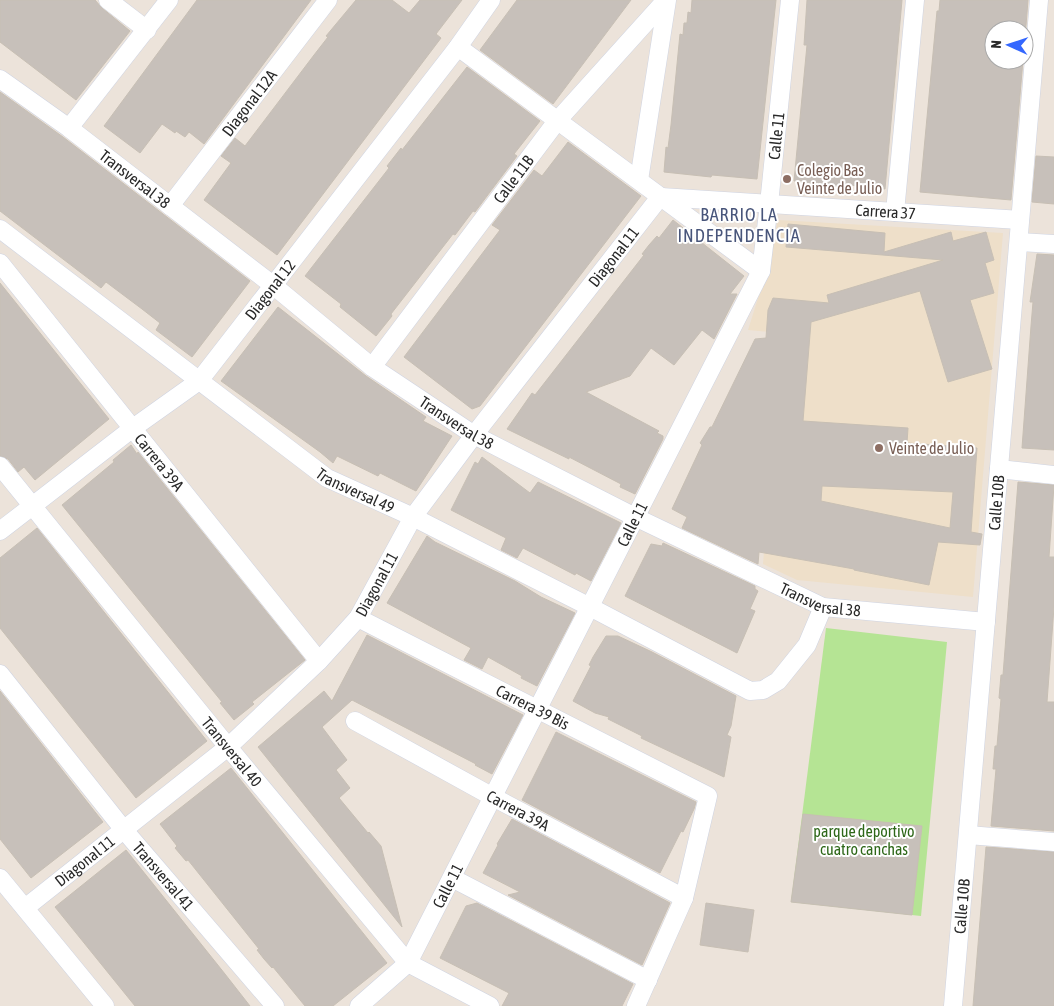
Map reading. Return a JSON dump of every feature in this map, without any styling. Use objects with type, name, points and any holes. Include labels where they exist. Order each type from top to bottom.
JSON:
[{"type":"street","points":[[108,0],[147,30]]},
{"type":"street","points":[[70,128],[169,0]]},
{"type":"street","name":"Diagonal 12A","points":[[170,206],[328,0]]},
{"type":"street","name":"Diagonal 12","points":[[0,531],[132,428],[199,381],[458,47],[491,0]]},
{"type":"street","points":[[639,180],[666,0]]},
{"type":"street","name":"Calle 11B","points":[[372,367],[557,120],[666,0]]},
{"type":"street","name":"Calle 11","points":[[359,1006],[408,963],[761,271],[790,0]]},
{"type":"street","points":[[895,212],[915,0]]},
{"type":"street","name":"Calle 10B","points":[[953,1006],[1039,0]]},
{"type":"street","points":[[458,47],[761,271]]},
{"type":"street","name":"Transversal 38","points":[[0,78],[70,128],[274,286],[372,367],[474,435],[635,517],[824,607],[986,622]]},
{"type":"street","name":"Carrera 37","points":[[660,197],[1020,220]]},
{"type":"street","name":"Diagonal 11","points":[[25,908],[228,747],[319,661],[358,618],[413,517],[474,435],[660,197]]},
{"type":"street","name":"Transversal 49","points":[[0,229],[327,478],[413,517],[750,691],[763,690],[778,681],[807,646],[824,607]]},
{"type":"street","points":[[1019,242],[1054,244]]},
{"type":"street","name":"Carrera 39A","points":[[0,263],[319,661]]},
{"type":"street","name":"Transversal 40","points":[[0,466],[228,747],[408,963],[490,1006]]},
{"type":"street","points":[[999,470],[1054,474]]},
{"type":"street","name":"Carrera 39 Bis","points":[[358,618],[708,796],[684,898]]},
{"type":"street","name":"Transversal 41","points":[[0,674],[124,830],[275,1006]]},
{"type":"street","name":"Carrera 39A","points":[[355,721],[493,797],[684,898]]},
{"type":"street","points":[[968,835],[1054,842]]},
{"type":"street","points":[[0,878],[105,1006]]},
{"type":"street","points":[[452,878],[648,980]]},
{"type":"street","points":[[636,1006],[684,898]]},
{"type":"shaded area","name":"Veinte de Julio","points":[[778,220],[1003,233],[973,597],[797,580],[763,564],[781,333],[748,330],[766,273]]},
{"type":"green space","name":"parque deportivo cuatro canchas","points":[[826,628],[947,642],[921,916],[791,902]]},
{"type":"building","points":[[0,0],[95,0],[130,31],[76,100],[0,42]]},
{"type":"building","points":[[197,0],[311,0],[204,144],[189,132],[185,137],[162,124],[140,153],[104,126]]},
{"type":"building","points":[[356,0],[392,0],[409,13],[420,0],[462,0],[436,34],[441,38],[277,255],[204,200],[231,163],[221,156],[235,138],[245,146],[328,37],[326,36]]},
{"type":"building","points":[[517,0],[631,0],[553,104],[480,50]]},
{"type":"building","points":[[692,0],[776,0],[757,179],[664,172],[666,147],[668,148],[671,125],[680,34],[683,35],[684,23],[687,23],[688,12],[691,13]]},
{"type":"building","points":[[807,0],[902,0],[885,189],[840,184],[840,187],[801,184],[802,181],[794,181],[807,45],[804,45]]},
{"type":"building","points":[[940,0],[1028,0],[1026,20],[984,20],[984,70],[1022,70],[1011,200],[920,192],[937,11],[939,11]]},
{"type":"building","points":[[467,67],[540,121],[514,154],[517,156],[475,212],[473,211],[455,235],[453,234],[376,336],[340,307],[341,304],[305,276],[389,168],[387,166],[401,148],[402,150]]},
{"type":"building","points":[[0,92],[63,137],[250,281],[192,357],[156,330],[160,323],[142,309],[106,282],[101,288],[0,211]]},
{"type":"building","points":[[568,142],[641,196],[480,406],[472,409],[404,357],[500,230],[492,225],[534,170],[542,176]]},
{"type":"building","points":[[1036,156],[1054,157],[1054,204],[1032,202]]},
{"type":"building","points":[[673,220],[744,276],[730,294],[737,294],[714,339],[702,330],[674,365],[651,348],[630,376],[586,392],[659,431],[657,433],[663,436],[635,494],[620,487],[621,484],[569,457],[569,459],[507,429],[532,393],[535,395],[644,255],[642,254],[649,245],[657,236],[659,238]]},
{"type":"building","points":[[788,224],[885,233],[884,252],[951,232],[953,241],[986,232],[994,260],[985,263],[994,293],[970,300],[992,369],[948,382],[920,291],[811,322],[803,421],[908,428],[907,443],[977,448],[971,532],[982,534],[980,545],[938,542],[929,585],[759,552],[758,564],[682,528],[687,517],[672,509],[702,445],[700,443],[710,427],[712,427],[755,339],[766,338],[768,310],[773,298],[829,303],[827,295],[943,260],[786,247]],"holes":[[[822,486],[953,492],[950,528],[821,501]]]},
{"type":"building","points":[[1037,254],[1054,255],[1054,450],[1022,448],[1033,302],[1030,302]]},
{"type":"building","points":[[0,283],[109,419],[35,480],[24,467],[18,472],[8,459],[0,456]]},
{"type":"building","points":[[278,307],[366,376],[426,417],[423,421],[452,436],[416,491],[380,473],[378,476],[337,456],[333,463],[221,381]]},
{"type":"building","points":[[131,445],[305,660],[252,702],[254,704],[234,720],[220,703],[222,702],[62,505],[114,462],[113,460]]},
{"type":"building","points":[[482,457],[530,493],[538,482],[621,523],[591,581],[576,573],[575,575],[523,548],[517,558],[501,550],[506,538],[451,510],[475,462],[478,464]]},
{"type":"building","points":[[1018,482],[1054,485],[1049,557],[1054,557],[1054,607],[1047,702],[1054,702],[1054,831],[991,826],[996,769],[993,769],[995,746],[997,746],[1001,699],[999,698],[1001,675],[1003,675]]},
{"type":"building","points":[[37,528],[207,741],[136,798],[0,628],[0,558]]},
{"type":"building","points":[[427,536],[435,542],[575,613],[537,686],[488,657],[482,669],[464,660],[471,648],[387,603]]},
{"type":"building","points":[[663,543],[755,586],[755,589],[758,591],[750,609],[755,611],[737,653],[625,596],[651,544],[662,546]]},
{"type":"building","points":[[367,635],[523,715],[492,774],[352,700],[322,727],[347,760],[336,770],[350,788],[339,798],[381,846],[402,927],[258,747],[324,691],[332,701]]},
{"type":"building","points":[[606,636],[618,636],[736,696],[731,726],[727,735],[731,737],[724,777],[641,738],[642,736],[608,719],[609,717],[595,713],[573,701],[591,666],[589,665],[593,657]]},
{"type":"building","points":[[0,691],[103,822],[31,878],[0,839]]},
{"type":"building","points":[[556,732],[696,802],[683,832],[681,831],[660,873],[522,800]]},
{"type":"building","points":[[231,768],[387,963],[333,1006],[305,1006],[273,967],[264,959],[257,950],[259,949],[188,860],[186,861],[175,848],[177,846],[160,824]]},
{"type":"building","points":[[803,814],[922,826],[912,915],[791,902]]},
{"type":"building","points":[[512,819],[670,903],[642,965],[508,895],[520,892],[483,873]]},
{"type":"building","points":[[986,847],[1054,852],[1054,1006],[973,1006]]},
{"type":"building","points":[[126,850],[250,1006],[135,1006],[55,907]]},
{"type":"building","points":[[477,903],[633,984],[622,1006],[502,1006],[509,993],[440,958],[466,906]]},
{"type":"building","points":[[706,903],[754,910],[748,952],[700,945]]},
{"type":"place","name":"Colegio Bas Veinte de Julio","points":[[787,179]]},
{"type":"place","name":"Veinte de Julio","points":[[879,448]]},
{"type":"district","name":"BARRIO LA INDEPENDENCIA","points":[[739,225]]}]
